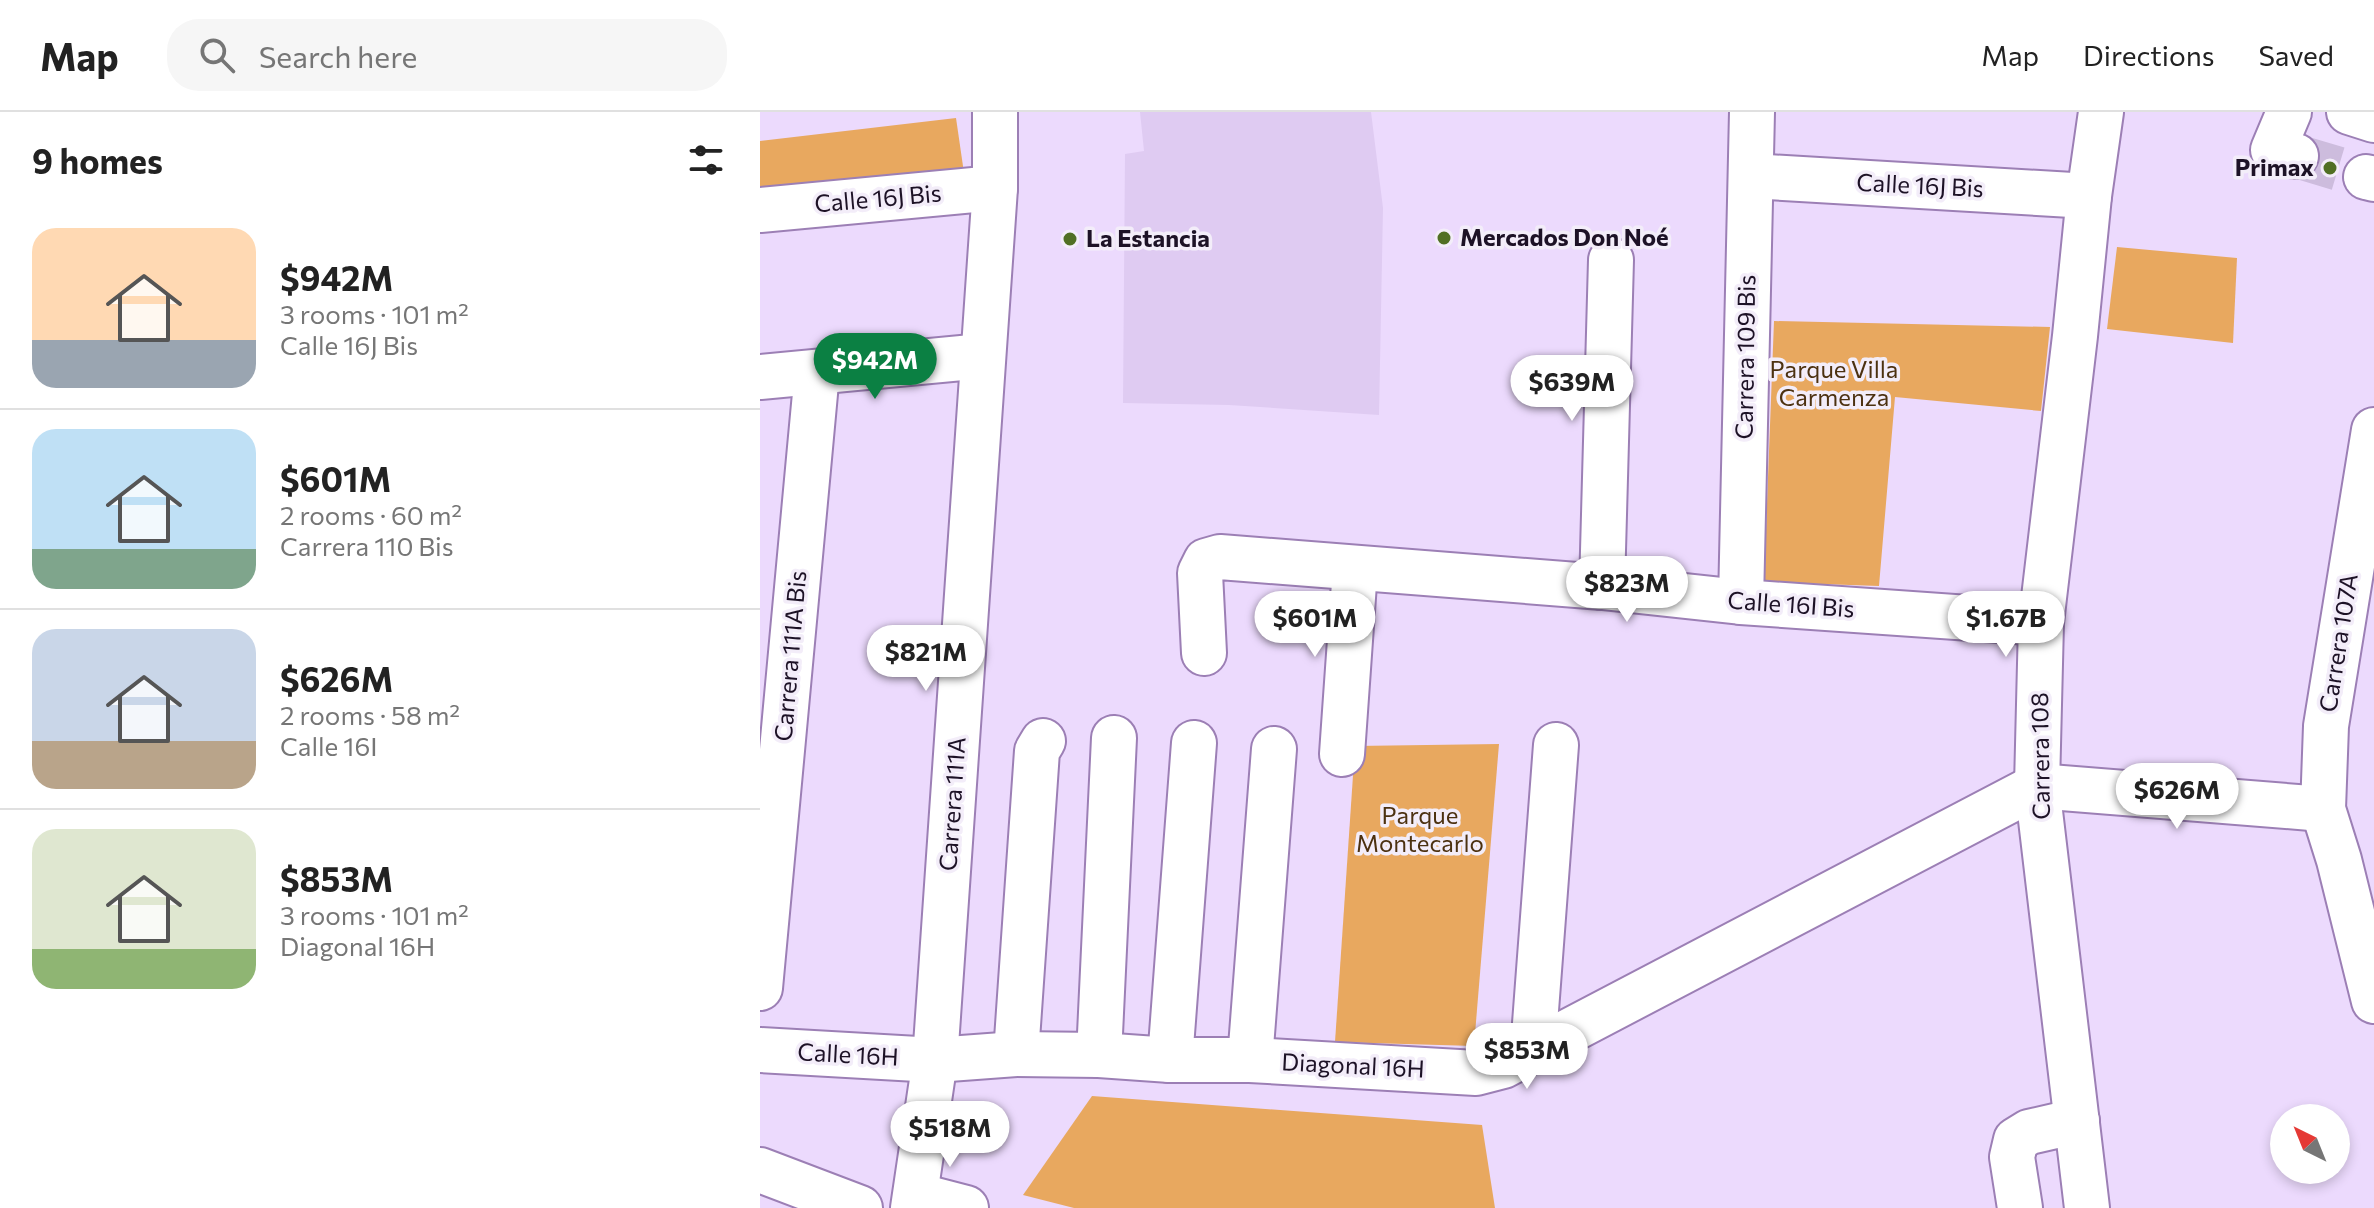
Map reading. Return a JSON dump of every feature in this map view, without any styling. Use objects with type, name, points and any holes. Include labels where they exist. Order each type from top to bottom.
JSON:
[{"type":"street","name":"Carrera 111A","points":[[915,1202],[935,1060],[995,188],[995,112]]},
{"type":"street","name":"Carrera 109 Bis","points":[[1741,602],[1752,112]]},
{"type":"street","name":"Carrera 108","points":[[2087,1208],[2037,786],[2041,623],[2101,112]]},
{"type":"street","points":[[2289,112],[2273,150],[2296,156]]},
{"type":"street","points":[[2349,112],[2374,120]]},
{"type":"street","name":"Calle 16J Bis","points":[[1751,176],[2089,196]]},
{"type":"street","name":"Calle 16J Bis","points":[[760,210],[995,188]]},
{"type":"street","points":[[1602,587],[1611,260]]},
{"type":"street","points":[[760,377],[983,356]]},
{"type":"street","name":"Carrera 111A Bis","points":[[760,988],[817,372]]},
{"type":"street","name":"Carrera 107A","points":[[2374,430],[2326,726],[2323,809],[2374,1001]]},
{"type":"street","name":"Calle 16I Bis","points":[[1204,653],[1200,573],[1206,561],[1220,557],[1602,587],[1741,602],[2041,623]]},
{"type":"street","points":[[1342,754],[1355,569]]},
{"type":"street","points":[[1099,1055],[1114,738]]},
{"type":"street","points":[[1016,1054],[1037,751],[1043,741]]},
{"type":"street","points":[[1170,1060],[1194,743]]},
{"type":"street","points":[[1533,1050],[1556,745]]},
{"type":"street","points":[[1250,1060],[1274,749]]},
{"type":"street","points":[[2037,786],[2323,809]]},
{"type":"street","name":"Diagonal 16H","points":[[935,1060],[1016,1054],[1099,1055],[1476,1073],[1503,1066],[2037,786]]},
{"type":"street","name":"Calle 16H","points":[[760,1050],[935,1060]]},
{"type":"street","points":[[2020,1208],[2012,1157],[2016,1140],[2029,1132],[2077,1121]]},
{"type":"street","points":[[760,1170],[860,1208]]},
{"type":"street","points":[[915,1202],[966,1208]]},
{"type":"shaded area","points":[[1140,112],[1371,112],[1383,208],[1379,415],[1229,405],[1123,403],[1125,154],[1144,151]]},
{"type":"green space","points":[[956,118],[964,173],[760,193],[760,141]]},
{"type":"green space","points":[[2117,247],[2237,258],[2233,343],[2107,329]]},
{"type":"green space","name":"Parque Villa Carmenza","points":[[1774,321],[2050,327],[2041,411],[1895,397],[1879,586],[1764,582]]},
{"type":"green space","name":"Parque Montecarlo","points":[[1499,744],[1474,1046],[1335,1042],[1355,746]]},
{"type":"green space","points":[[1092,1096],[1482,1125],[1495,1208],[1074,1208],[1023,1195]]},
{"type":"tunnel","points":[[2296,156],[2366,177]]},
{"type":"place","name":"Primax","points":[[2330,168]]},
{"type":"place","name":"Mercados Don Noé","points":[[1444,238]]},
{"type":"place","name":"La Estancia","points":[[1070,239]]}]
